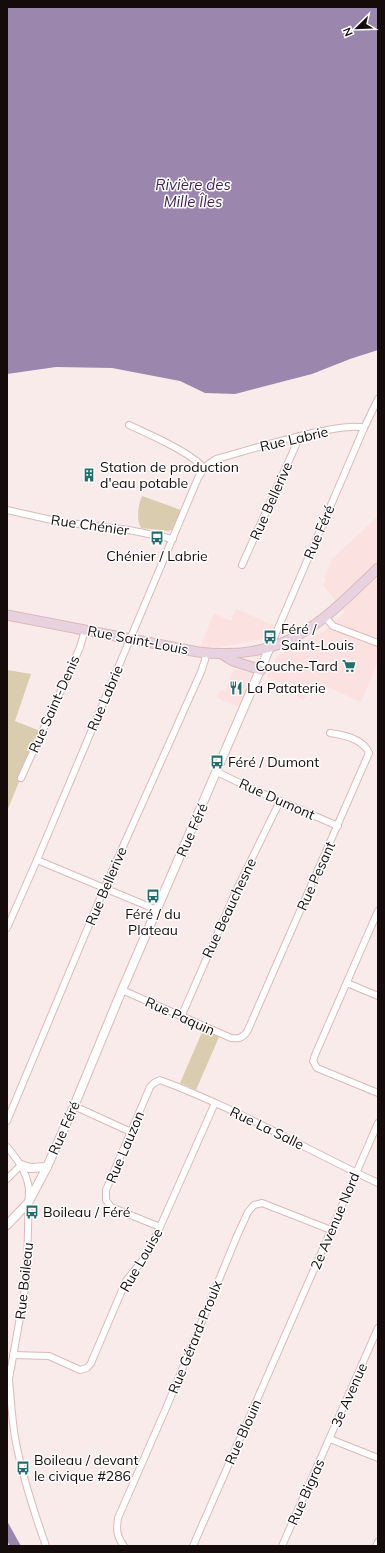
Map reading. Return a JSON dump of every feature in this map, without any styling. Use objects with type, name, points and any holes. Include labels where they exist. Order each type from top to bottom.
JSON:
[{"type":"main road","name":"Rue Saint-Louis","points":[[7,615],[206,653],[241,653],[270,647],[299,636],[326,618],[378,568]]},
{"type":"main road","points":[[222,654],[233,661],[261,670]]},
{"type":"street","name":"Rue Féré","points":[[7,1225],[28,1203],[47,1167],[364,428],[378,399]]},
{"type":"street","points":[[129,425],[174,447],[200,463],[204,468]]},
{"type":"street","name":"Rue Labrie","points":[[7,928],[38,860],[172,539],[198,478],[204,468],[209,462],[216,459],[300,436],[347,427],[359,426],[364,428]]},
{"type":"street","name":"Rue Bellerive","points":[[242,565],[300,436]]},
{"type":"street","name":"Rue Chénier","points":[[7,510],[61,522],[129,530],[172,539]]},
{"type":"street","points":[[326,618],[333,626],[378,643]]},
{"type":"street","name":"Rue Saint-Denis","points":[[21,778],[69,673],[82,642],[85,630]]},
{"type":"street","name":"Rue Bellerive","points":[[7,1121],[104,889],[201,672],[206,653]]},
{"type":"street","name":"Rue Pesant","points":[[240,1038],[247,1032],[369,754],[366,746],[347,736],[330,733]]},
{"type":"street","name":"Rue Dumont","points":[[217,772],[338,826]]},
{"type":"street","name":"Rue Beauchesne","points":[[180,1017],[236,890],[280,801]]},
{"type":"street","points":[[38,860],[157,910]]},
{"type":"street","points":[[378,911],[313,1061],[314,1066],[322,1071],[378,1093]]},
{"type":"street","points":[[347,983],[378,996]]},
{"type":"street","name":"Rue Paquin","points":[[122,990],[180,1017],[231,1038],[240,1038]]},
{"type":"street","name":"Rue La Salle","points":[[154,1083],[160,1080],[186,1090],[285,1136],[378,1183]]},
{"type":"street","name":"Rue Lauzon","points":[[154,1083],[150,1087],[106,1190],[106,1200],[111,1207],[160,1227]]},
{"type":"street","name":"Rue Louise","points":[[13,1355],[49,1356],[80,1370],[87,1368],[91,1363],[126,1281],[145,1258],[160,1227],[215,1103]]},
{"type":"street","points":[[74,1106],[131,1132]]},
{"type":"street","name":"2e Avenue Nord","points":[[292,1319],[378,1123]]},
{"type":"street","name":"Rue Boileau","points":[[7,1147],[21,1165],[27,1178],[28,1203],[27,1272],[9,1379],[16,1442],[33,1510],[46,1546]]},
{"type":"street","points":[[7,1179],[21,1165],[30,1168],[47,1167]]},
{"type":"street","name":"Rue Gérard-Proulx","points":[[124,1546],[119,1539],[116,1529],[118,1518],[167,1406],[248,1212],[254,1205],[262,1203],[331,1230]]},
{"type":"street","name":"Rue Blouin","points":[[193,1546],[292,1319]]},
{"type":"street","name":"3e Avenue","points":[[330,1439],[378,1328]]},
{"type":"street","points":[[330,1439],[378,1458]]},
{"type":"street","name":"Rue Bigras","points":[[282,1546],[330,1439]]},
{"type":"street","points":[[376,1546],[378,1542]]},
{"type":"shaded area","points":[[142,496],[181,510],[173,529],[169,531],[141,528],[138,521],[138,512]]},
{"type":"shaded area","points":[[378,516],[378,661],[361,702],[316,682],[303,701],[285,685],[266,677],[277,656],[323,632],[345,612],[323,585],[326,579],[324,577],[332,559]]},
{"type":"shaded area","points":[[236,609],[274,625],[270,635],[258,640],[227,646],[200,647],[214,613],[231,621]]},
{"type":"shaded area","points":[[234,669],[251,673],[247,690],[239,707],[217,698],[220,690],[225,692]]},
{"type":"shaded area","points":[[7,670],[31,674],[15,721],[40,731],[7,811]]},
{"type":"shaded area","points":[[203,1030],[219,1037],[196,1090],[180,1083]]},
{"type":"water","name":"Rivière des Mille Îles","points":[[7,7],[378,7],[378,350],[312,374],[235,394],[205,393],[180,381],[112,368],[56,367],[7,374]]},
{"type":"water","points":[[7,1521],[21,1546],[10,1546],[7,1541]]},
{"type":"place","name":"Station de production d'eau potable","points":[[89,475]]},
{"type":"place","name":"Chénier / Labrie","points":[[157,538]]},
{"type":"place","name":"Féré / Saint-Louis","points":[[270,637]]},
{"type":"place","name":"Couche-Tard","points":[[349,666]]},
{"type":"place","name":"La Pataterie","points":[[236,688]]},
{"type":"place","name":"Féré / Dumont","points":[[217,762]]},
{"type":"place","name":"Féré / du Plateau","points":[[153,896]]},
{"type":"place","name":"Boileau / Féré","points":[[32,1212]]},
{"type":"place","name":"Boileau / devant le civique #286","points":[[23,1468]]}]
